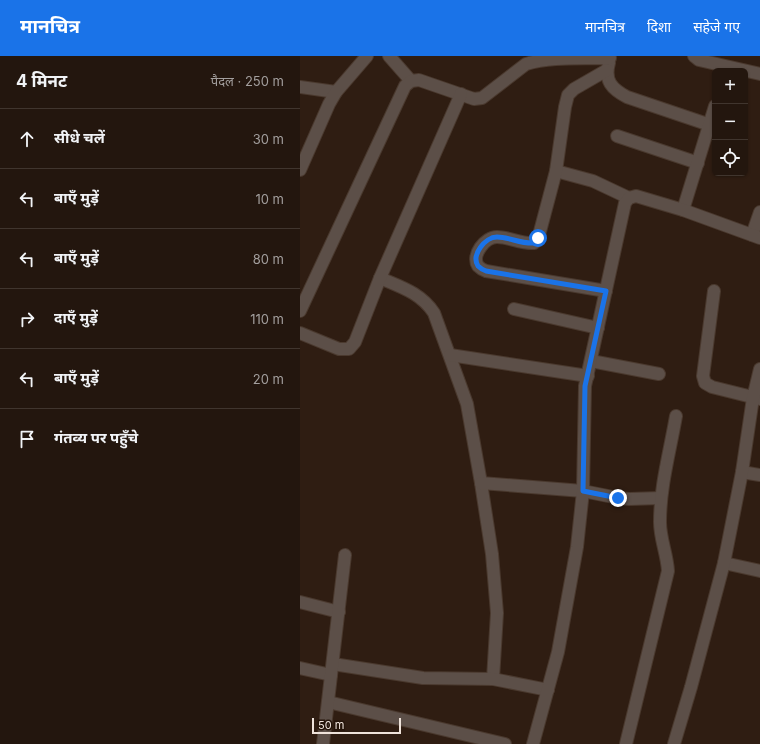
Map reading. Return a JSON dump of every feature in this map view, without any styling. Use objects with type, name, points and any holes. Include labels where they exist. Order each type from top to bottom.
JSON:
[{"type":"street","points":[[300,170],[329,104],[336,92],[367,56]]},
{"type":"street","points":[[389,56],[411,81]]},
{"type":"street","points":[[694,56],[699,60],[725,68]]},
{"type":"street","points":[[300,311],[303,294],[328,252],[406,86],[411,81],[419,80],[474,99],[482,98],[526,64],[546,58],[609,61]]},
{"type":"street","points":[[609,61],[610,84],[617,92],[627,97],[710,126]]},
{"type":"street","points":[[606,291],[486,271],[478,267],[476,260],[478,251],[488,240],[496,237],[527,244],[534,243],[538,238],[556,172],[568,95],[609,61]]},
{"type":"street","points":[[748,72],[760,74]]},
{"type":"street","points":[[300,87],[336,92]]},
{"type":"street","points":[[300,333],[339,349],[349,349],[355,342],[380,278],[461,94]]},
{"type":"street","points":[[683,210],[712,118]]},
{"type":"street","points":[[618,136],[698,163]]},
{"type":"street","points":[[556,172],[593,181],[629,198]]},
{"type":"street","points":[[533,744],[558,652],[576,554],[583,491],[585,386],[625,203],[629,198],[636,196],[683,210],[756,236],[760,212]]},
{"type":"street","points":[[380,278],[415,293],[430,306],[450,355],[467,404],[492,554],[497,613],[493,679]]},
{"type":"street","points":[[714,291],[704,376],[705,383],[712,387],[757,398]]},
{"type":"street","points":[[514,309],[598,328]]},
{"type":"street","points":[[450,355],[588,376]]},
{"type":"street","points":[[591,361],[659,374]]},
{"type":"street","points":[[674,744],[691,687],[724,563],[757,398],[760,369]]},
{"type":"street","points":[[626,744],[668,571],[667,560],[660,533],[661,498],[676,416]]},
{"type":"street","points":[[742,472],[760,475]]},
{"type":"street","points":[[481,482],[583,491],[618,498],[661,498]]},
{"type":"street","points":[[323,744],[345,555]]},
{"type":"street","points":[[724,563],[760,570]]},
{"type":"street","points":[[300,602],[339,612]]},
{"type":"street","points":[[300,668],[332,669],[423,678],[493,679],[548,690]]},
{"type":"street","points":[[328,702],[504,744]]},
{"type":"route","points":[[538,238],[534,243],[527,244],[496,237],[488,240],[478,251],[476,260],[478,267],[486,271],[606,291],[585,386],[583,491],[618,498]]}]
